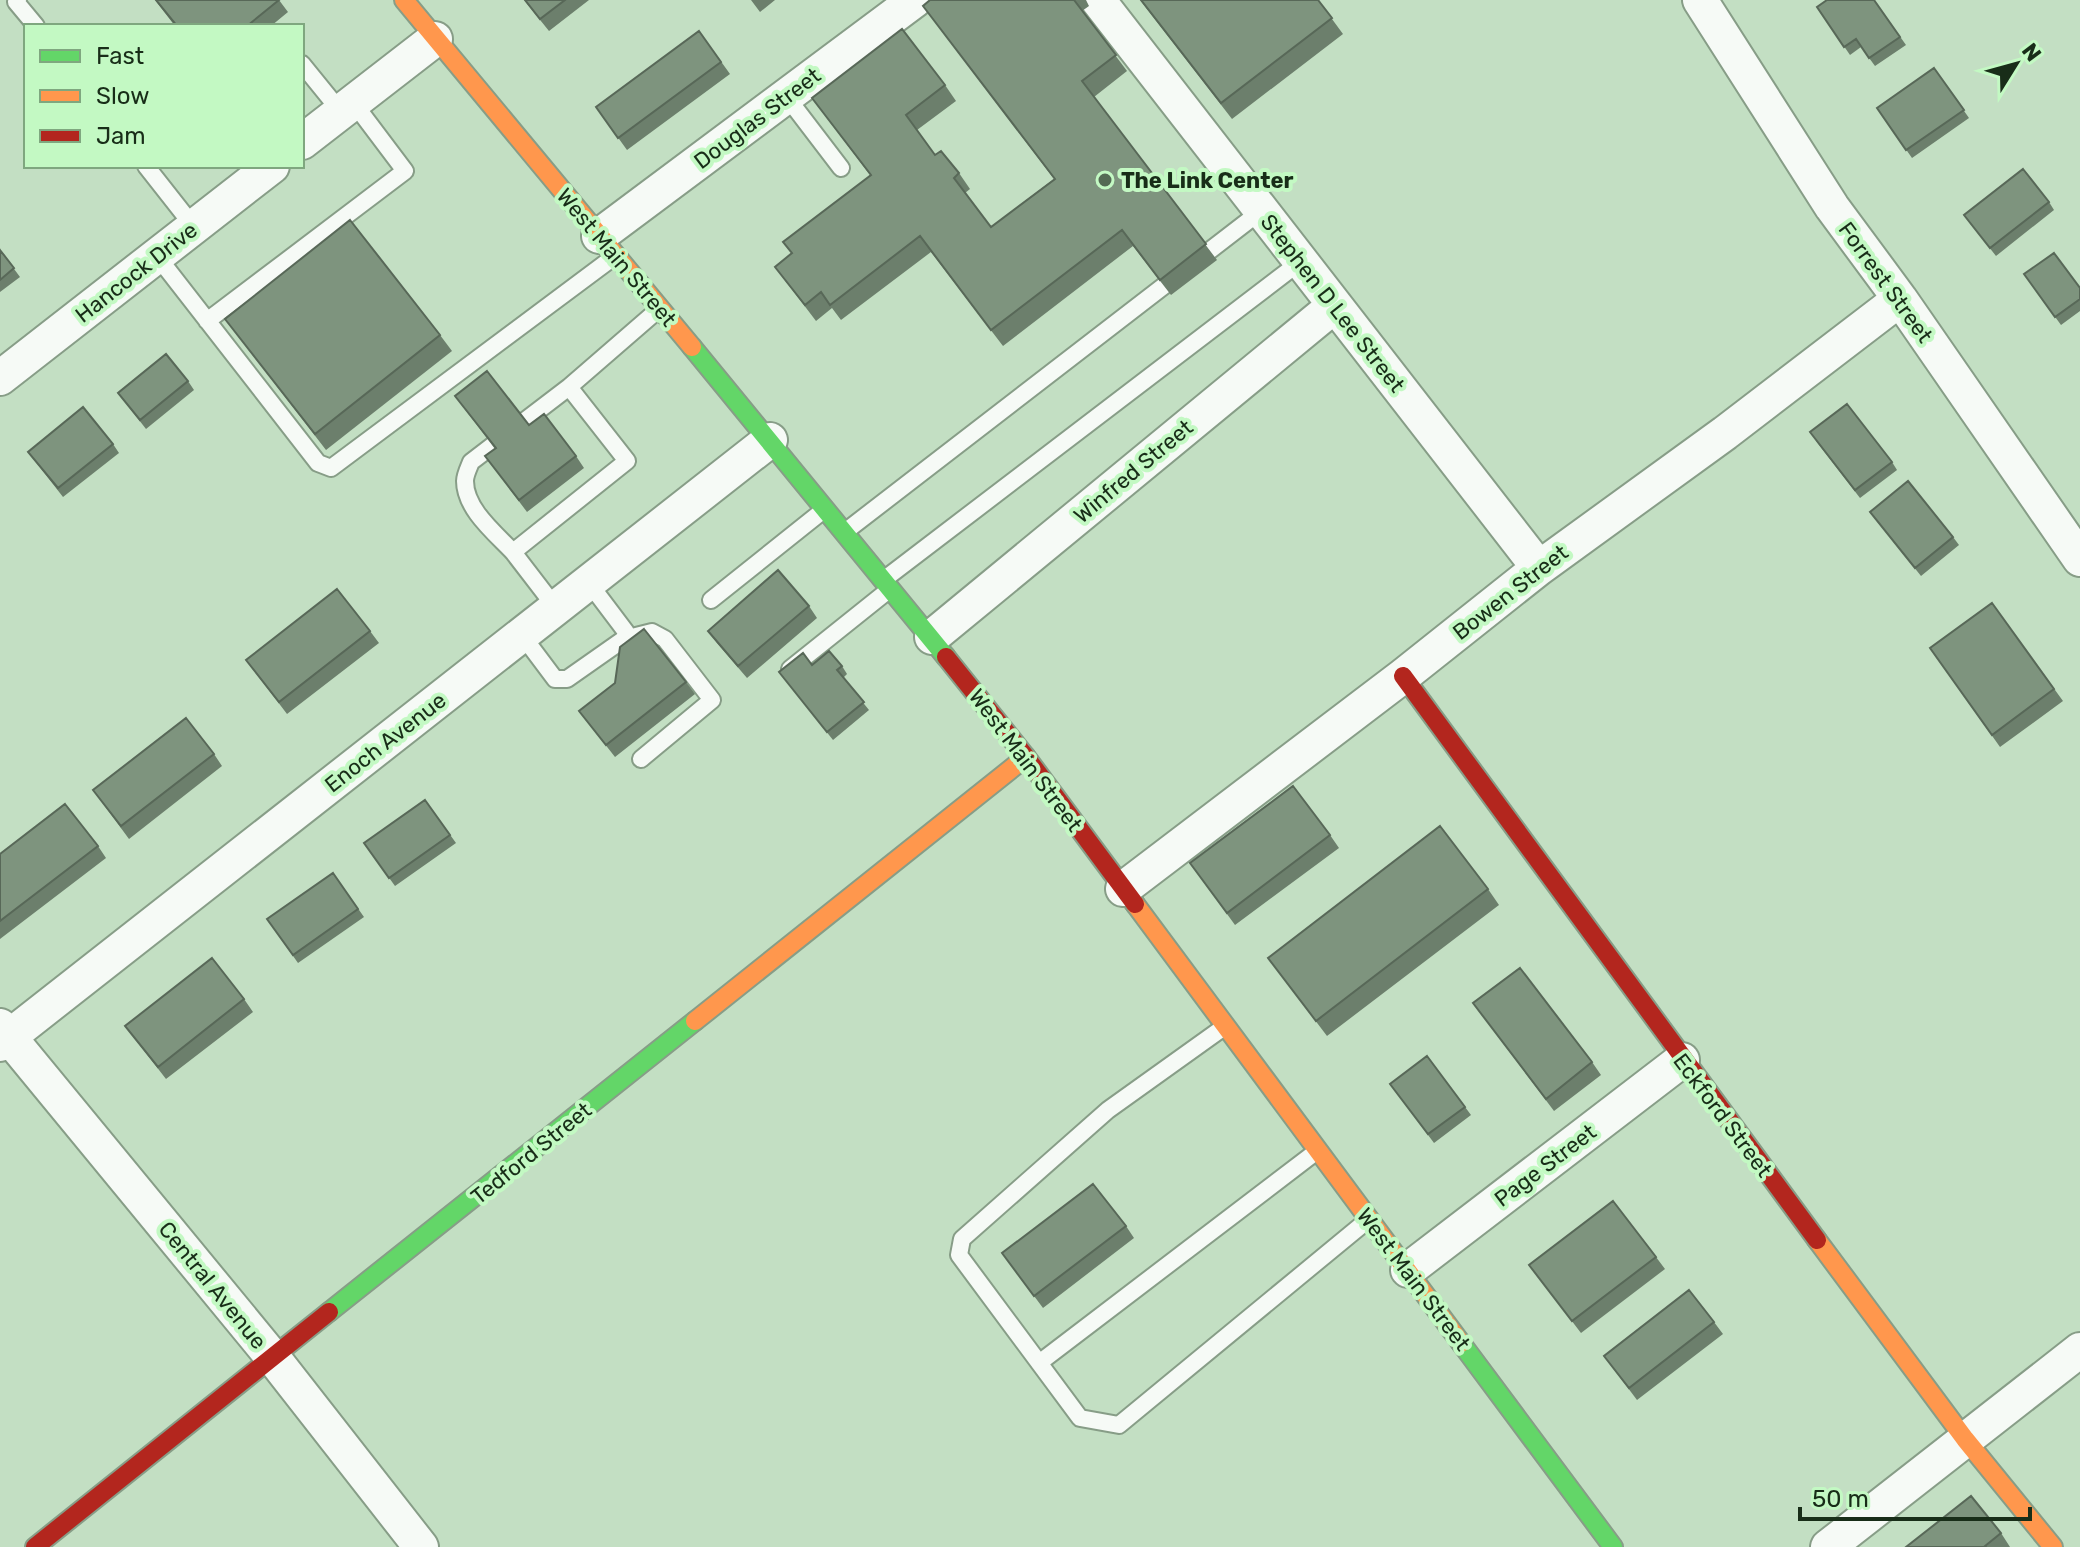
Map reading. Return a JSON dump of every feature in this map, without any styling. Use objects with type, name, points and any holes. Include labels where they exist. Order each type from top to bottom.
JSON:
[{"type":"street","name":"West Main Street","points":[[404,0],[888,583],[1026,757],[1613,1547]]},
{"type":"street","name":"Douglas Street","points":[[607,246],[786,96],[915,0]]},
{"type":"street","name":"Stephen D Lee Street","points":[[1098,0],[1539,568]]},
{"type":"street","name":"Forrest Street","points":[[1700,0],[1832,207],[1900,299],[2080,559]]},
{"type":"street","points":[[304,140],[435,39]]},
{"type":"street","name":"Hancock Drive","points":[[0,378],[194,227],[260,169]]},
{"type":"street","name":"Bowen Street","points":[[1123,889],[1403,676],[1539,568],[1725,433],[1900,299]]},
{"type":"street","name":"Winfred Street","points":[[932,637],[1334,306]]},
{"type":"street","name":"Enoch Avenue","points":[[3,1036],[770,440]]},
{"type":"street","name":"Eckford Street","points":[[1403,676],[1682,1060],[1965,1439],[1992,1485],[2053,1547]]},
{"type":"street","name":"Tedford Street","points":[[35,1547],[1026,757]]},
{"type":"street","name":"Central Avenue","points":[[3,1036],[274,1359],[421,1547]]},
{"type":"street","name":"Page Street","points":[[1408,1270],[1682,1060]]},
{"type":"street","points":[[1828,1547],[2080,1350]]},
{"type":"lane","points":[[17,1],[34,24]]},
{"type":"lane","points":[[207,321],[405,171],[347,107],[304,66]]},
{"type":"lane","points":[[786,96],[841,168]]},
{"type":"lane","points":[[148,168],[194,227]]},
{"type":"lane","points":[[845,532],[1261,211]]},
{"type":"lane","points":[[157,256],[318,463],[331,468],[607,246]]},
{"type":"lane","points":[[784,674],[888,583],[1300,262]]},
{"type":"lane","points":[[556,608],[513,552],[481,518],[470,500],[465,480],[471,462],[569,387],[660,308]]},
{"type":"lane","points":[[513,552],[627,461],[569,387]]},
{"type":"lane","points":[[711,600],[826,508]]},
{"type":"lane","points":[[589,583],[626,632],[624,639]]},
{"type":"lane","points":[[522,635],[555,679],[567,679],[624,639],[652,632],[665,639],[712,700],[641,759]]},
{"type":"lane","points":[[1226,1026],[1108,1110],[962,1239],[959,1255],[1080,1418],[1119,1425],[1370,1219]]},
{"type":"lane","points":[[1039,1363],[1318,1150]]},
{"type":"building","points":[[156,0],[279,0],[249,24],[175,24]]},
{"type":"building","points":[[525,0],[565,0],[540,19]]},
{"type":"building","name":"The Link Center","points":[[930,0],[1074,0],[1116,55],[1082,81],[1206,244],[1160,280],[1122,230],[991,330],[920,236],[830,305],[821,292],[805,305],[775,267],[792,253],[783,242],[871,175],[812,98],[902,29],[945,85],[906,115],[935,155],[941,151],[959,173],[954,178],[991,227],[1055,179],[923,6]]},
{"type":"building","points":[[1141,0],[1318,0],[1332,18],[1221,103]]},
{"type":"building","points":[[1827,0],[1874,0],[1900,37],[1869,58],[1856,39],[1844,47],[1817,7]]},
{"type":"building","points":[[699,31],[721,62],[618,138],[596,107]]},
{"type":"building","points":[[1934,68],[1964,110],[1906,150],[1877,108]]},
{"type":"building","points":[[2023,169],[2049,202],[1990,248],[1964,215]]},
{"type":"building","points":[[350,220],[440,335],[315,434],[225,319]]},
{"type":"building","points":[[0,250],[14,268],[0,280]]},
{"type":"building","points":[[2054,253],[2080,288],[2080,299],[2055,317],[2024,274]]},
{"type":"building","points":[[166,354],[188,381],[140,420],[118,393]]},
{"type":"building","points":[[487,371],[529,425],[544,414],[576,456],[519,500],[485,456],[496,448],[455,396]]},
{"type":"building","points":[[1847,404],[1892,462],[1855,490],[1810,432]]},
{"type":"building","points":[[83,407],[113,444],[58,488],[28,452]]},
{"type":"building","points":[[1908,481],[1953,537],[1915,568],[1870,512]]},
{"type":"building","points":[[778,570],[809,606],[738,666],[708,631]]},
{"type":"building","points":[[337,589],[370,631],[279,702],[246,660]]},
{"type":"building","points":[[1992,603],[2054,689],[1992,735],[1930,648]]},
{"type":"building","points":[[644,629],[686,682],[606,745],[579,711],[615,683],[620,647]]},
{"type":"building","points":[[829,651],[842,666],[837,670],[864,702],[827,732],[779,672],[803,653],[812,665]]},
{"type":"building","points":[[186,718],[214,754],[121,826],[93,790]]},
{"type":"building","points":[[1293,786],[1330,835],[1227,913],[1190,863]]},
{"type":"building","points":[[425,800],[450,835],[389,878],[364,843]]},
{"type":"building","points":[[65,804],[98,846],[0,921],[0,854]]},
{"type":"building","points":[[1440,826],[1488,889],[1316,1021],[1268,958]]},
{"type":"building","points":[[333,873],[358,909],[293,955],[267,919]]},
{"type":"building","points":[[212,958],[244,999],[158,1067],[125,1026]]},
{"type":"building","points":[[1520,968],[1592,1062],[1546,1099],[1473,1003]]},
{"type":"building","points":[[1427,1056],[1465,1107],[1428,1134],[1390,1084]]},
{"type":"building","points":[[1093,1184],[1126,1226],[1034,1296],[1002,1253]]},
{"type":"building","points":[[1613,1201],[1656,1257],[1572,1321],[1529,1265]]},
{"type":"building","points":[[1689,1290],[1714,1322],[1629,1388],[1604,1356]]},
{"type":"building","points":[[1971,1496],[2001,1533],[1986,1547],[1906,1547]]},
{"type":"traffic: fast","points":[[692,347],[946,657]]},
{"type":"traffic: fast","points":[[329,1312],[695,1021]]},
{"type":"traffic: fast","points":[[1461,1343],[1613,1547]]},
{"type":"traffic: slow","points":[[404,0],[692,347]]},
{"type":"traffic: slow","points":[[695,1021],[1026,757]]},
{"type":"traffic: slow","points":[[1135,904],[1461,1343]]},
{"type":"traffic: slow","points":[[1817,1240],[1965,1439],[2053,1547]]},
{"type":"traffic: jam","points":[[946,657],[1026,757],[1135,904]]},
{"type":"traffic: jam","points":[[1403,676],[1817,1240]]},
{"type":"traffic: jam","points":[[35,1547],[329,1312]]},
{"type":"place","name":"The Link Center","points":[[1105,180]]}]
